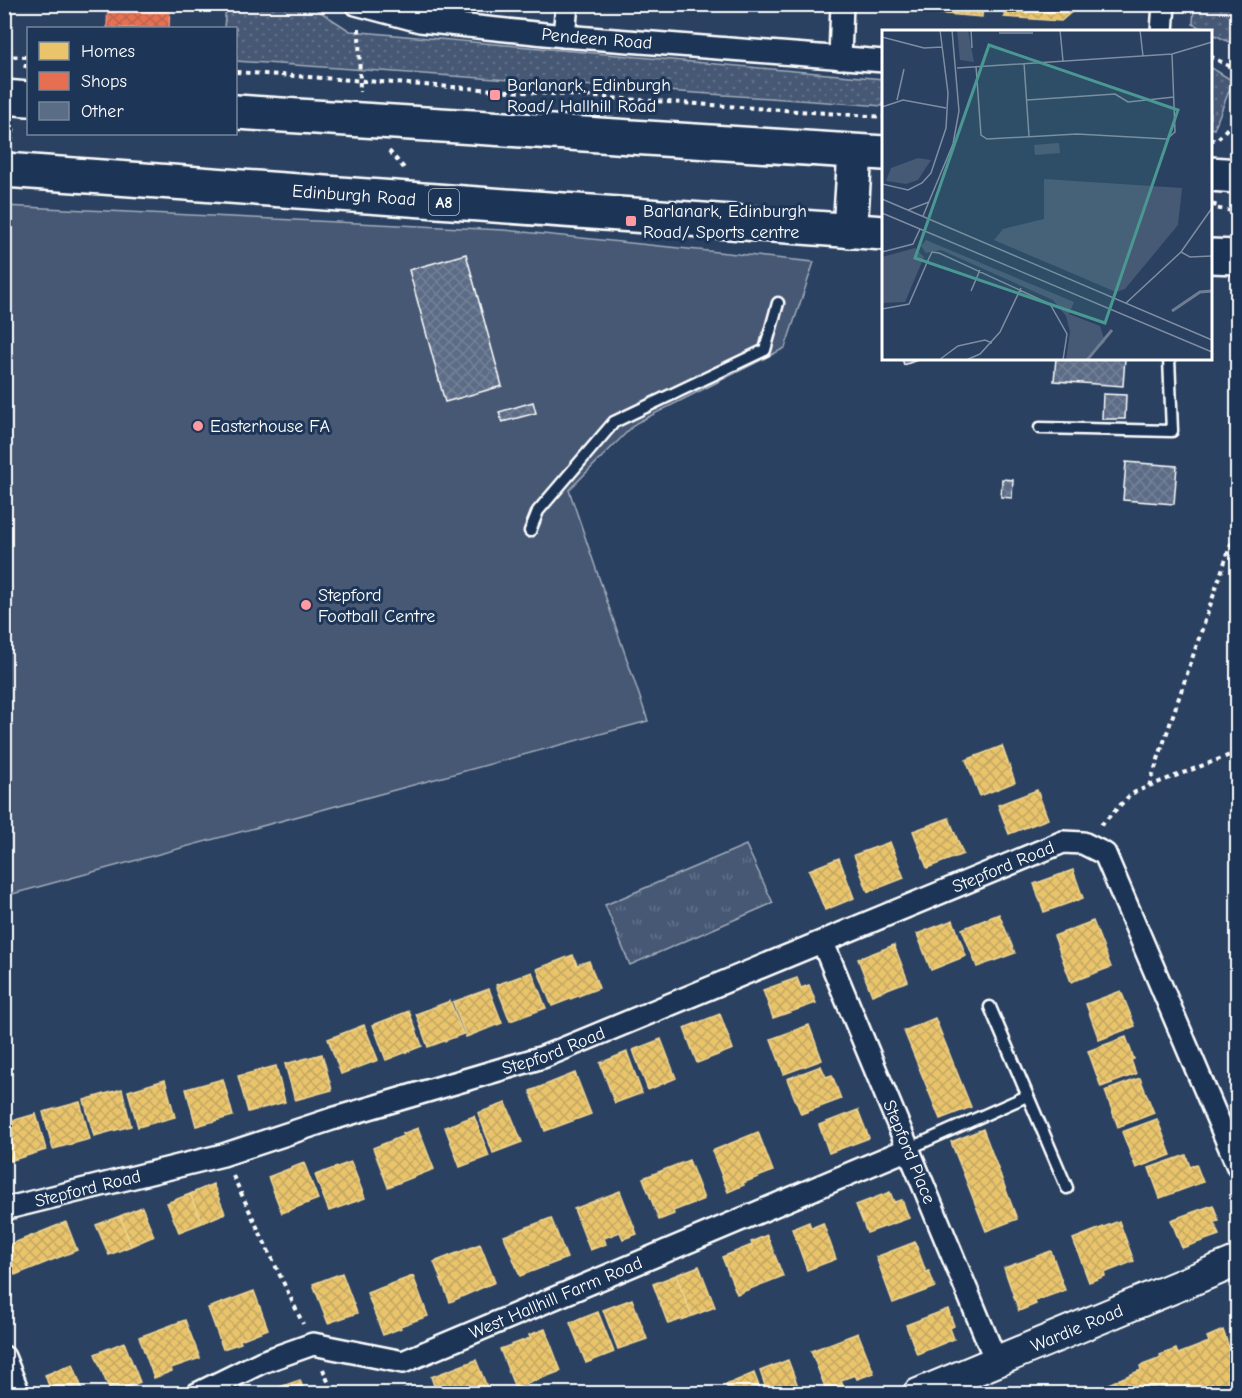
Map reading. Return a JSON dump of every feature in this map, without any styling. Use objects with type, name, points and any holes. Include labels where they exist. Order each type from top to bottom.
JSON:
[{"type":"main road","points":[[4,97],[27,99]]},
{"type":"main road","points":[[237,112],[869,152],[850,231]]},
{"type":"main road","name":"Edinburgh Road","points":[[4,170],[882,233]]},
{"type":"main road","points":[[1212,174],[1238,176]]},
{"type":"main road","points":[[1212,256],[1238,257]]},
{"type":"street","name":"Pendeen Road","points":[[356,4],[420,21],[564,36],[882,61]]},
{"type":"street","points":[[564,36],[567,4]]},
{"type":"street","points":[[840,58],[842,4]]},
{"type":"street","points":[[1162,30],[1164,4]]},
{"type":"street","name":"Stepford Road","points":[[4,1211],[8,1208],[223,1155],[332,1119],[543,1057],[1063,842],[1083,843]]},
{"type":"street","points":[[1083,843],[1105,854],[1238,1167]]},
{"type":"street","name":"Stepford Place","points":[[823,943],[996,1361]]},
{"type":"street","name":"West Hallhill Farm Road","points":[[313,1344],[403,1362],[908,1149]]},
{"type":"street","name":"Wardie Road","points":[[918,1394],[1238,1261]]},
{"type":"street","points":[[197,1394],[262,1362],[313,1344]]},
{"type":"street","points":[[4,1357],[19,1394]]},
{"type":"lane","points":[[530,531],[538,511],[614,422],[765,350],[778,303]]},
{"type":"lane","points":[[1040,428],[1172,431],[1169,360]]},
{"type":"lane","points":[[990,1007],[1066,1188]]},
{"type":"lane","points":[[908,1149],[1027,1096]]},
{"type":"path","points":[[4,56],[27,57]]},
{"type":"path","points":[[1212,57],[1238,71]]},
{"type":"path","points":[[237,72],[882,117]]},
{"type":"path","points":[[1238,96],[1238,101]]},
{"type":"path","points":[[1212,140],[1217,140],[1238,116]]},
{"type":"path","points":[[1149,786],[1238,523]]},
{"type":"path","points":[[1083,843],[1131,794],[1238,752]]},
{"type":"path","points":[[223,1155],[313,1344],[333,1394]]},
{"type":"green space","points":[[226,5],[310,5],[350,31],[882,79],[882,106],[237,61],[237,27],[224,27]]},
{"type":"green space","points":[[1194,5],[1237,5],[1237,46],[1212,34],[1212,30],[1205,30],[1193,24]]},
{"type":"green space","points":[[1212,68],[1233,81],[1214,129],[1212,128]]},
{"type":"green space","name":"Stepford Football Centre","points":[[4,206],[504,230],[814,262],[785,348],[636,423],[569,490],[648,721],[5,896]]},
{"type":"green space","points":[[746,845],[773,903],[630,965],[605,905]]},
{"type":"building: Homes","points":[[885,4],[983,4],[982,17],[885,9]]},
{"type":"building: Homes","points":[[1005,4],[1081,4],[1061,21],[1004,17]]},
{"type":"building: Homes","points":[[1002,746],[1015,782],[980,796],[966,760]]},
{"type":"building: Homes","points":[[1037,790],[1048,819],[1009,834],[998,805]]},
{"type":"building: Homes","points":[[949,818],[963,854],[927,868],[913,831]]},
{"type":"building: Homes","points":[[890,842],[904,878],[868,892],[854,855]]},
{"type":"building: Homes","points":[[839,858],[854,898],[825,910],[809,870]]},
{"type":"building: Homes","points":[[1073,870],[1083,898],[1044,912],[1034,884]]},
{"type":"building: Homes","points":[[999,914],[1015,953],[977,967],[962,929]]},
{"type":"building: Homes","points":[[953,920],[966,956],[931,970],[917,934]]},
{"type":"building: Homes","points":[[1093,921],[1111,967],[1071,982],[1054,936]]},
{"type":"building: Homes","points":[[894,945],[908,981],[872,995],[858,959]]},
{"type":"building: Homes","points":[[573,955],[577,965],[589,961],[599,988],[552,1006],[537,969]]},
{"type":"building: Homes","points":[[532,972],[546,1008],[510,1021],[496,985]]},
{"type":"building: Homes","points":[[797,978],[801,988],[809,985],[816,1003],[773,1018],[763,990]]},
{"type":"building: Homes","points":[[489,989],[502,1023],[466,1037],[453,1002]]},
{"type":"building: Homes","points":[[1121,991],[1135,1026],[1099,1040],[1086,1004]]},
{"type":"building: Homes","points":[[450,1001],[463,1034],[428,1047],[416,1014]]},
{"type":"building: Homes","points":[[409,1011],[422,1046],[386,1060],[373,1025]]},
{"type":"building: Homes","points":[[720,1014],[733,1049],[697,1063],[684,1028]]},
{"type":"building: Homes","points":[[935,1018],[971,1107],[940,1119],[904,1031]]},
{"type":"building: Homes","points":[[364,1025],[378,1060],[341,1074],[328,1039]]},
{"type":"building: Homes","points":[[809,1025],[822,1060],[784,1074],[771,1039]]},
{"type":"building: Homes","points":[[1126,1037],[1134,1059],[1131,1060],[1136,1074],[1101,1087],[1088,1051]]},
{"type":"building: Homes","points":[[661,1039],[676,1078],[648,1090],[633,1050]]},
{"type":"building: Homes","points":[[627,1052],[642,1093],[615,1103],[600,1063]]},
{"type":"building: Homes","points":[[322,1054],[332,1090],[295,1100],[285,1064]]},
{"type":"building: Homes","points":[[276,1066],[285,1102],[248,1112],[238,1076]]},
{"type":"building: Homes","points":[[821,1066],[826,1077],[832,1075],[841,1099],[801,1114],[787,1079]]},
{"type":"building: Homes","points":[[575,1073],[591,1114],[545,1131],[530,1091]]},
{"type":"building: Homes","points":[[1140,1078],[1154,1113],[1118,1127],[1105,1091]]},
{"type":"building: Homes","points":[[223,1079],[233,1116],[196,1126],[186,1089]]},
{"type":"building: Homes","points":[[165,1080],[175,1117],[138,1127],[128,1091]]},
{"type":"building: Homes","points":[[122,1089],[131,1126],[94,1136],[84,1100]]},
{"type":"building: Homes","points":[[80,1102],[90,1139],[53,1149],[43,1112]]},
{"type":"building: Homes","points":[[506,1103],[522,1142],[493,1153],[478,1113]]},
{"type":"building: Homes","points":[[858,1110],[869,1138],[829,1153],[819,1125]]},
{"type":"building: Homes","points":[[36,1114],[46,1150],[9,1161],[4,1146],[4,1123]]},
{"type":"building: Homes","points":[[474,1116],[489,1156],[460,1167],[445,1127]]},
{"type":"building: Homes","points":[[1157,1119],[1171,1155],[1136,1168],[1122,1132]]},
{"type":"building: Homes","points":[[418,1128],[434,1169],[388,1187],[373,1148]]},
{"type":"building: Homes","points":[[983,1129],[1017,1219],[986,1231],[951,1142]]},
{"type":"building: Homes","points":[[758,1132],[773,1171],[743,1183],[744,1185],[728,1192],[712,1151]]},
{"type":"building: Homes","points":[[1186,1155],[1190,1167],[1196,1164],[1203,1182],[1160,1198],[1149,1168]]},
{"type":"building: Homes","points":[[689,1160],[704,1199],[673,1211],[674,1214],[659,1220],[643,1178]]},
{"type":"building: Homes","points":[[351,1162],[365,1198],[329,1211],[315,1175]]},
{"type":"building: Homes","points":[[304,1163],[318,1199],[282,1213],[268,1177]]},
{"type":"building: Homes","points":[[213,1184],[225,1213],[202,1223],[190,1194]]},
{"type":"building: Homes","points":[[620,1191],[637,1234],[623,1239],[620,1232],[604,1238],[606,1244],[590,1250],[574,1209]]},
{"type":"building: Homes","points":[[890,1192],[894,1202],[902,1200],[909,1218],[867,1233],[856,1205]]},
{"type":"building: Homes","points":[[190,1194],[202,1223],[179,1232],[167,1203]]},
{"type":"building: Homes","points":[[1213,1205],[1219,1221],[1214,1222],[1219,1235],[1182,1248],[1171,1220]]},
{"type":"building: Homes","points":[[142,1207],[154,1236],[131,1246],[120,1216]]},
{"type":"building: Homes","points":[[120,1216],[131,1246],[109,1255],[96,1225]]},
{"type":"building: Homes","points":[[551,1218],[567,1258],[520,1276],[504,1236]]},
{"type":"building: Homes","points":[[1119,1221],[1134,1261],[1104,1273],[1105,1276],[1089,1282],[1073,1239]]},
{"type":"building: Homes","points":[[66,1222],[77,1250],[15,1275],[4,1247]]},
{"type":"building: Homes","points":[[809,1222],[811,1228],[823,1223],[836,1259],[807,1270],[792,1229]]},
{"type":"building: Homes","points":[[767,1235],[783,1276],[737,1294],[722,1257],[752,1245],[751,1242]]},
{"type":"building: Homes","points":[[915,1242],[926,1272],[929,1271],[935,1287],[893,1303],[876,1257]]},
{"type":"building: Homes","points":[[480,1244],[495,1282],[450,1302],[434,1262]]},
{"type":"building: Homes","points":[[1051,1251],[1065,1290],[1035,1301],[1036,1304],[1019,1311],[1004,1268]]},
{"type":"building: Homes","points":[[699,1266],[715,1307],[692,1316],[676,1275]]},
{"type":"building: Homes","points":[[342,1273],[357,1313],[328,1323],[313,1284]]},
{"type":"building: Homes","points":[[676,1275],[692,1316],[668,1324],[653,1284]]},
{"type":"building: Homes","points":[[413,1276],[428,1316],[383,1335],[367,1293]]},
{"type":"building: Homes","points":[[254,1291],[268,1329],[240,1340],[241,1343],[223,1349],[208,1308]]},
{"type":"building: Homes","points":[[632,1299],[647,1339],[618,1349],[603,1310]]},
{"type":"building: Homes","points":[[948,1309],[954,1326],[950,1328],[954,1339],[917,1354],[906,1325]]},
{"type":"building: Homes","points":[[598,1312],[614,1352],[586,1363],[570,1323]]},
{"type":"building: Homes","points":[[185,1320],[200,1358],[171,1368],[172,1371],[154,1378],[139,1337]]},
{"type":"building: Homes","points":[[545,1329],[561,1371],[515,1388],[500,1349],[530,1338],[529,1335]]},
{"type":"building: Homes","points":[[1223,1330],[1230,1350],[1238,1347],[1238,1380],[1203,1394],[1085,1394],[1141,1370],[1140,1366],[1161,1358],[1160,1355],[1176,1349],[1178,1354],[1209,1342],[1207,1337]]},
{"type":"building: Homes","points":[[858,1333],[874,1373],[857,1379],[855,1375],[841,1380],[843,1386],[827,1392],[811,1351]]},
{"type":"building: Homes","points":[[124,1342],[140,1382],[111,1394],[95,1354]]},
{"type":"building: Homes","points":[[476,1360],[490,1394],[437,1394],[431,1377]]},
{"type":"building: Homes","points":[[788,1360],[801,1394],[768,1394],[760,1371]]},
{"type":"building: Homes","points":[[73,1364],[84,1394],[52,1394],[45,1375]]},
{"type":"building: Homes","points":[[754,1373],[762,1394],[730,1394],[726,1385]]},
{"type":"building: Homes","points":[[300,1380],[305,1394],[279,1394],[277,1388]]},
{"type":"building: Homes","points":[[277,1388],[279,1394],[264,1394]]},
{"type":"building: Homes","points":[[408,1388],[410,1394],[394,1394]]},
{"type":"building: Shops","points":[[108,4],[170,4],[169,27],[107,27]]},
{"type":"building: Other","points":[[466,254],[502,386],[445,402],[409,270]]},
{"type":"building: Other","points":[[903,360],[917,360],[904,365]]},
{"type":"building: Other","points":[[1056,360],[1125,360],[1123,386],[1054,381]]},
{"type":"building: Other","points":[[1103,394],[1126,395],[1125,419],[1102,419]]},
{"type":"building: Other","points":[[533,402],[536,413],[502,422],[499,412]]},
{"type":"building: Other","points":[[1126,462],[1177,466],[1174,504],[1123,500]]},
{"type":"building: Other","points":[[1002,479],[1013,480],[1012,498],[1001,497]]},
{"type":"place","name":"Barlanark, Edinburgh Road/ Hallhill Road","points":[[495,95]]},
{"type":"place","name":"Barlanark, Edinburgh Road/ Sports centre","points":[[631,221]]},
{"type":"place","name":"Easterhouse FA","points":[[198,426]]},
{"type":"place","name":"Stepford Football Centre","points":[[306,605]]}]
